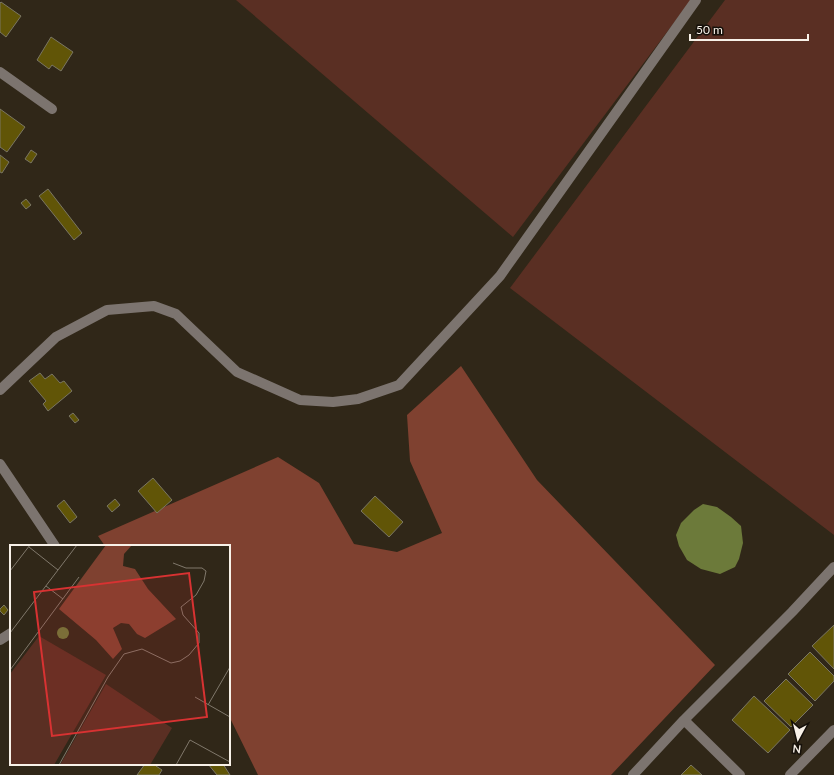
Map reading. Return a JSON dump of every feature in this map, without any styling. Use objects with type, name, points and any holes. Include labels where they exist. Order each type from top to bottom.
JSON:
[{"type":"street","points":[[0,390],[62,334],[107,310],[154,306],[176,314],[237,372],[300,400],[333,402],[358,399],[399,385],[500,276],[696,0]]},
{"type":"street","points":[[0,72],[52,110]]},
{"type":"street","points":[[0,464],[54,545]]},
{"type":"street","points":[[633,775],[684,720],[792,612],[834,567]]},
{"type":"street","points":[[0,640],[10,634]]},
{"type":"street","points":[[684,720],[740,775]]},
{"type":"street","points":[[790,775],[834,730]]},
{"type":"shaded area","points":[[236,0],[691,0],[513,237]]},
{"type":"shaded area","points":[[725,0],[834,0],[834,535],[510,288]]},
{"type":"shaded area","points":[[461,366],[537,480],[715,665],[611,775],[258,775],[230,718],[230,545],[104,545],[98,536],[278,457],[319,483],[354,544],[397,552],[442,533],[410,461],[407,415]]},
{"type":"shaded area","points":[[703,504],[717,507],[741,526],[743,543],[739,559],[735,567],[720,574],[701,569],[687,560],[679,546],[676,535],[681,523],[694,510]]},
{"type":"building","points":[[1,2],[21,16],[6,37],[0,32]]},
{"type":"building","points":[[51,37],[73,52],[61,71],[52,65],[49,69],[37,60]]},
{"type":"building","points":[[0,109],[25,127],[7,152],[0,147]]},
{"type":"building","points":[[31,150],[37,154],[31,163],[25,159]]},
{"type":"building","points":[[0,155],[9,162],[2,173],[0,172]]},
{"type":"building","points":[[48,189],[82,233],[74,240],[39,196]]},
{"type":"building","points":[[26,199],[31,205],[26,209],[21,203]]},
{"type":"building","points":[[40,373],[45,379],[52,374],[60,383],[64,381],[72,391],[48,411],[43,404],[46,401],[29,381]]},
{"type":"building","points":[[73,413],[79,420],[75,423],[69,416]]},
{"type":"building","points":[[153,478],[172,500],[157,513],[138,491]]},
{"type":"building","points":[[375,496],[403,522],[389,537],[361,511]]},
{"type":"building","points":[[115,499],[120,505],[112,512],[107,506]]},
{"type":"building","points":[[64,500],[77,517],[70,523],[57,506]]},
{"type":"building","points":[[4,605],[8,610],[4,615],[0,609]]},
{"type":"building","points":[[834,625],[834,669],[812,646]]},
{"type":"building","points":[[810,652],[834,676],[834,681],[815,701],[788,674]]},
{"type":"building","points":[[786,679],[813,705],[791,727],[764,701]]},
{"type":"building","points":[[754,696],[790,730],[768,753],[732,720]]},
{"type":"building","points":[[144,765],[156,765],[162,770],[159,775],[137,775]]},
{"type":"building","points":[[209,765],[224,765],[230,775],[217,775]]},
{"type":"building","points":[[691,765],[702,775],[681,775]]}]
